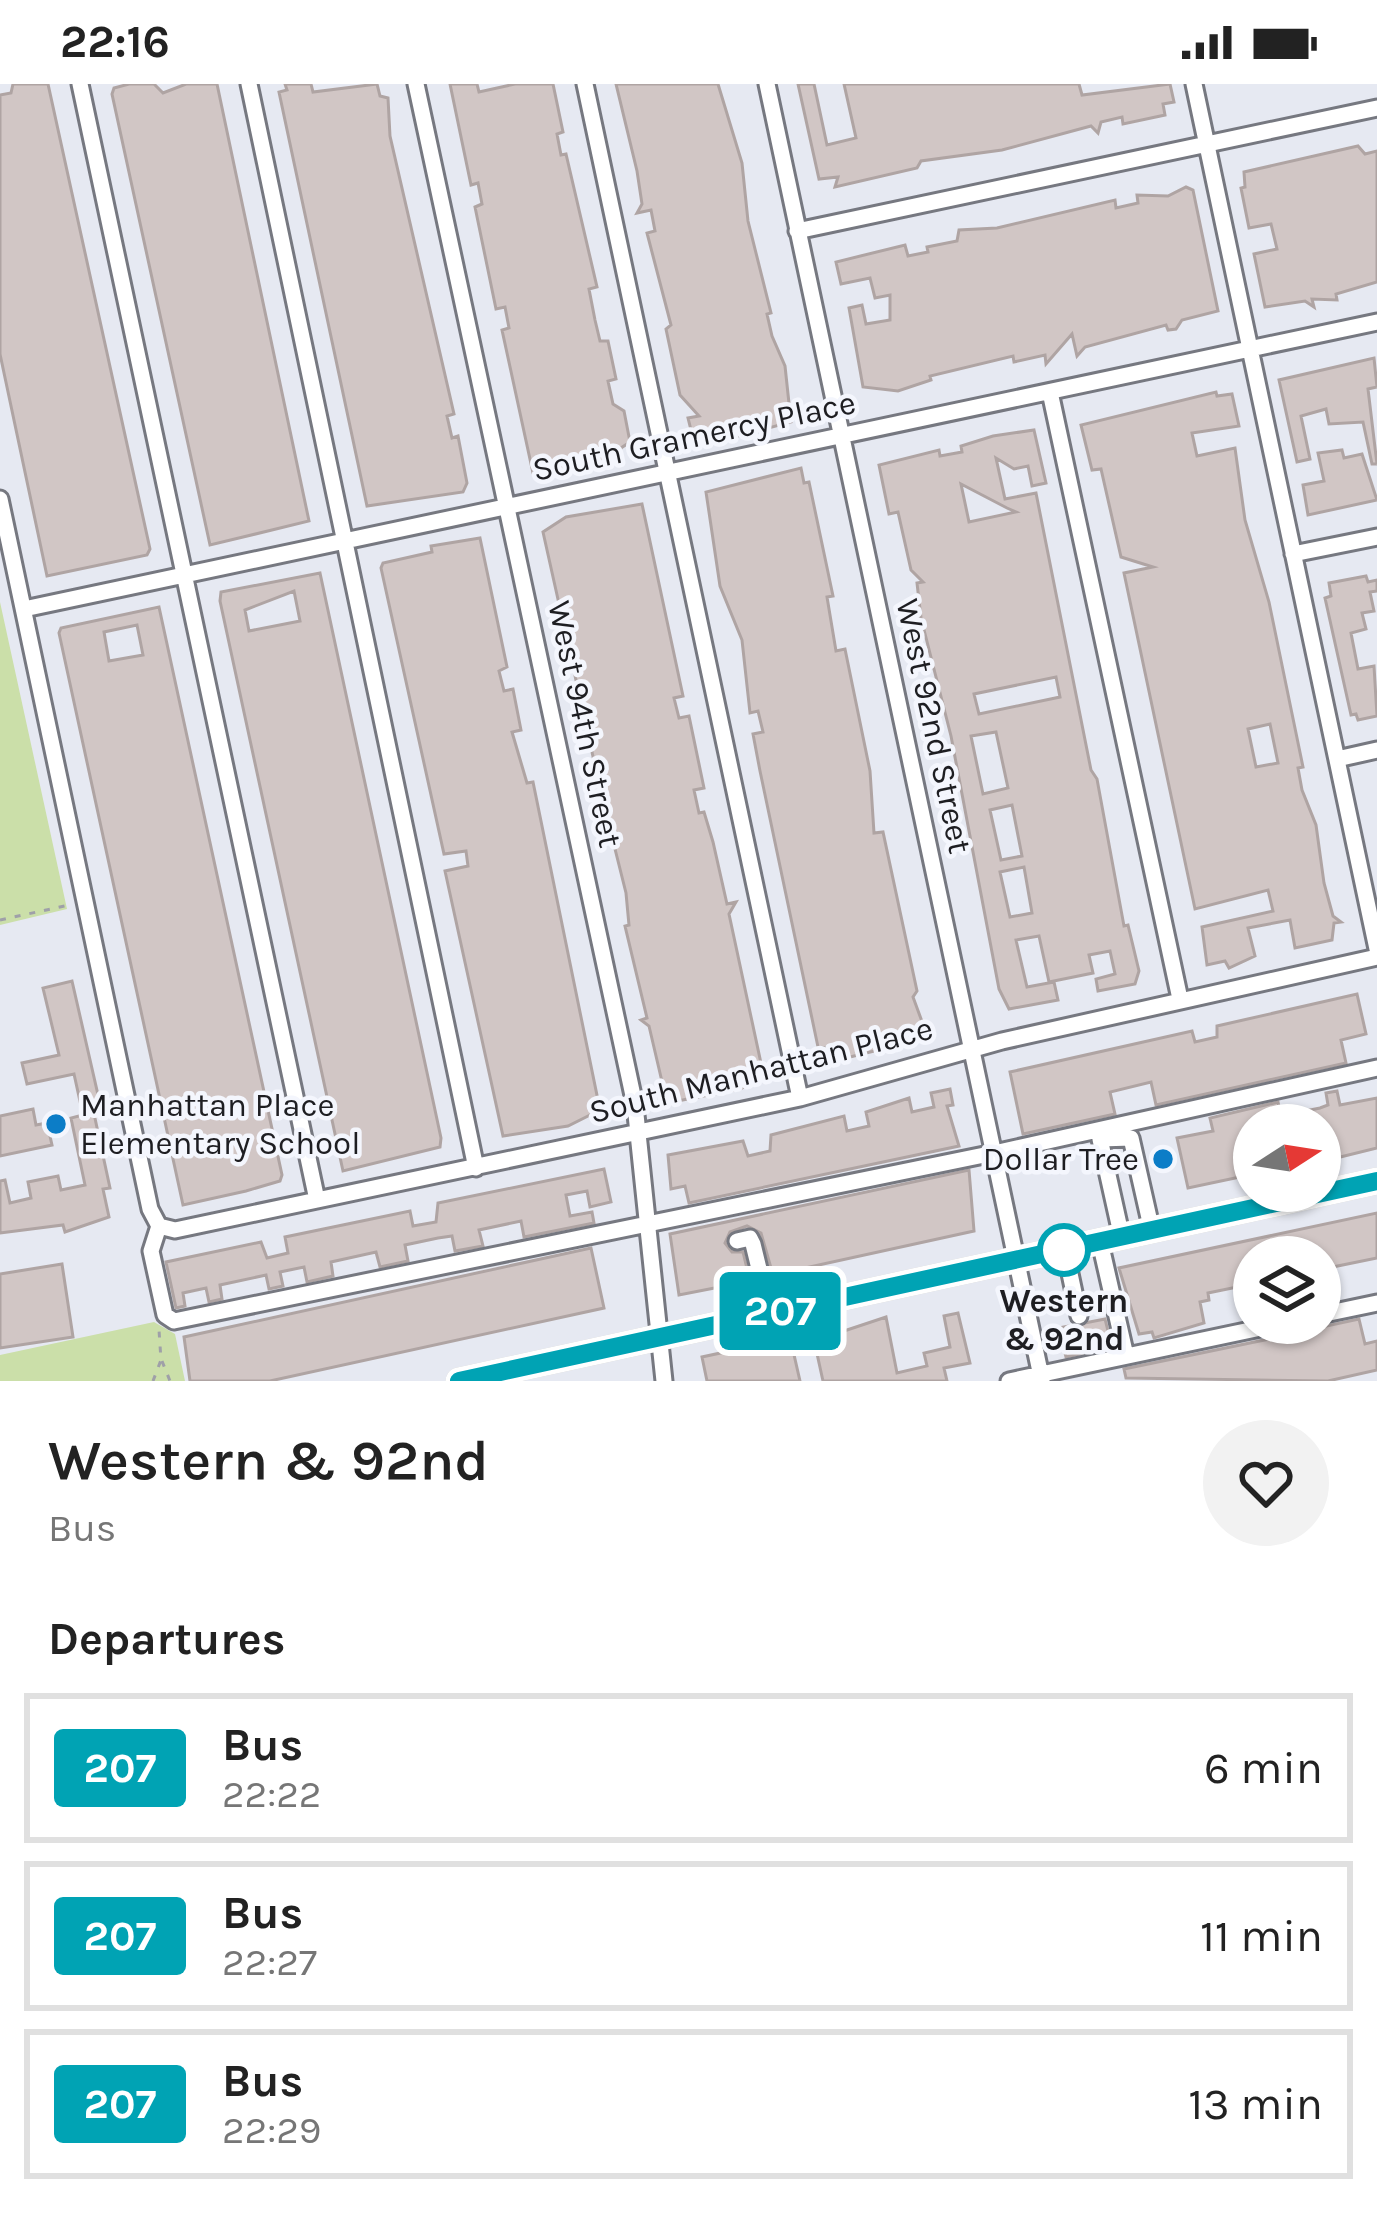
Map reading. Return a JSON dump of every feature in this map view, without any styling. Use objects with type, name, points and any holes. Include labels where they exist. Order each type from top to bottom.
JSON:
[{"type":"main road","points":[[459,1381],[1377,1181]]},
{"type":"street","points":[[80,84],[316,1200]]},
{"type":"street","points":[[249,84],[476,1168]]},
{"type":"street","name":"West 94th Street","points":[[416,84],[640,1133],[656,1338],[664,1381]]},
{"type":"street","points":[[585,84],[800,1098]]},
{"type":"street","name":"West 92nd Street","points":[[767,84],[1041,1378]]},
{"type":"street","points":[[1194,84],[1377,953]]},
{"type":"street","points":[[796,231],[1377,108]]},
{"type":"street","name":"South Gramercy Place","points":[[24,609],[1377,322]]},
{"type":"street","points":[[1051,392],[1180,999]]},
{"type":"street","points":[[0,499],[146,1186],[159,1226],[151,1252],[165,1315],[174,1321],[994,1153],[1377,1068]]},
{"type":"street","points":[[1293,554],[1377,536]]},
{"type":"street","points":[[1336,759],[1377,750]]},
{"type":"street","name":"South Manhattan Place","points":[[159,1226],[175,1231],[800,1098],[971,1048],[1377,953]]},
{"type":"street","points":[[1126,1356],[1100,1139],[1131,1138],[1153,1231]]},
{"type":"street","points":[[737,1241],[750,1238],[753,1244],[770,1314]]},
{"type":"street","points":[[1065,1250],[1079,1316]]},
{"type":"street","points":[[1341,1311],[1377,1303]]},
{"type":"street","points":[[1009,1381],[1041,1378],[1233,1334]]},
{"type":"path","points":[[0,920],[69,905]]},
{"type":"path","points":[[157,1320],[161,1360],[170,1381]]},
{"type":"path","points":[[153,1381],[161,1360]]},
{"type":"green space","points":[[0,602],[67,909],[0,925]]},
{"type":"green space","points":[[154,1322],[175,1334],[185,1381],[0,1381],[0,1355]]},
{"type":"building","points":[[13,84],[48,84],[150,549],[147,555],[47,576],[0,354],[0,95],[11,93]]},
{"type":"building","points":[[154,84],[163,93],[186,84],[217,84],[309,521],[210,545],[112,94],[114,88]]},
{"type":"building","points":[[285,84],[311,84],[313,92],[377,84],[380,96],[388,98],[390,136],[454,414],[447,416],[452,438],[458,436],[467,483],[463,492],[367,506],[279,92],[287,90]]},
{"type":"building","points":[[450,84],[477,84],[479,92],[515,84],[553,84],[563,132],[557,134],[561,155],[566,154],[597,287],[589,289],[595,320],[600,341],[608,341],[616,379],[608,381],[613,404],[624,411],[630,442],[621,448],[619,458],[544,476],[533,473],[502,330],[509,328],[505,307],[496,309],[475,207],[482,204],[478,183],[471,185]]},
{"type":"building","points":[[616,84],[718,84],[742,163],[748,221],[771,313],[767,314],[772,336],[785,366],[791,422],[731,438],[730,432],[703,438],[701,428],[691,430],[688,418],[699,416],[680,395],[666,329],[671,325],[647,233],[655,231],[651,210],[637,213],[642,204],[637,171]]},
{"type":"building","points":[[798,84],[814,84],[827,145],[856,138],[844,84],[1079,84],[1082,95],[1170,84],[1174,102],[1163,104],[1165,115],[1123,124],[1122,117],[1101,122],[1098,133],[1091,126],[1002,150],[921,161],[917,168],[835,187],[838,177],[819,179]]},
{"type":"building","points":[[1358,146],[1365,154],[1377,151],[1377,282],[1336,294],[1337,300],[1312,299],[1314,307],[1305,301],[1265,307],[1254,254],[1277,249],[1271,224],[1249,228],[1241,188],[1245,187],[1244,172]]},
{"type":"building","points":[[1186,187],[1193,190],[1218,311],[1182,320],[1176,329],[1168,330],[1166,325],[1085,347],[1077,356],[1072,334],[1046,364],[1045,355],[1014,362],[1013,356],[930,376],[931,380],[898,391],[863,387],[849,308],[862,305],[866,324],[890,320],[890,295],[875,298],[870,278],[841,284],[836,262],[905,245],[908,256],[928,252],[927,247],[957,241],[959,230],[997,228],[1115,200],[1116,208],[1138,203],[1137,195],[1168,196]]},
{"type":"building","points":[[1374,358],[1377,387],[1368,389],[1377,464],[1372,464],[1363,422],[1329,424],[1326,409],[1301,416],[1310,459],[1297,462],[1279,380]]},
{"type":"building","points":[[1216,392],[1217,396],[1232,394],[1239,426],[1192,433],[1197,456],[1235,448],[1245,520],[1269,602],[1303,767],[1298,768],[1302,790],[1316,825],[1333,916],[1341,922],[1334,923],[1332,940],[1295,948],[1290,920],[1248,928],[1255,956],[1229,968],[1225,961],[1207,965],[1202,927],[1273,911],[1268,890],[1195,909],[1124,573],[1153,567],[1121,557],[1101,469],[1092,470],[1081,425]],"holes":[[[1270,724],[1278,763],[1256,767],[1248,729]]]},
{"type":"building","points":[[1034,430],[1046,483],[1032,486],[1028,466],[1014,469],[996,458],[1005,499],[1036,493],[1124,926],[1128,925],[1139,971],[1135,984],[1098,991],[1096,979],[1115,974],[1110,951],[1089,955],[1093,973],[1049,982],[1039,936],[1016,940],[1027,987],[1054,982],[1058,1000],[1009,1009],[999,989],[951,736],[921,618],[917,583],[923,582],[911,570],[898,512],[889,514],[879,465],[939,450],[940,456],[962,452],[961,446]],"holes":[[[961,484],[1016,512],[969,522]],[[1056,677],[1060,697],[979,714],[974,694]],[[996,732],[1008,788],[983,794],[971,736]],[[1012,805],[1022,856],[1001,860],[990,810]],[[1024,867],[1032,913],[1010,917],[1000,872]]]},
{"type":"building","points":[[1342,450],[1344,458],[1362,454],[1377,500],[1308,515],[1303,485],[1324,481],[1318,453]]},
{"type":"building","points":[[801,468],[804,483],[809,482],[833,596],[827,597],[836,651],[845,649],[870,771],[874,833],[883,832],[917,991],[913,997],[924,1027],[912,1030],[915,1041],[842,1059],[836,1049],[818,1047],[753,734],[763,732],[758,711],[750,713],[742,640],[720,586],[706,492]]},
{"type":"building","points":[[642,504],[683,696],[674,698],[679,718],[689,716],[704,788],[694,790],[699,813],[704,812],[727,904],[736,902],[729,914],[762,1068],[754,1070],[756,1081],[740,1089],[667,1103],[649,1026],[641,1020],[647,1018],[625,926],[629,925],[626,893],[605,809],[597,811],[602,802],[596,770],[543,532],[566,517]]},
{"type":"building","points":[[480,538],[507,667],[499,671],[504,691],[513,689],[521,730],[512,732],[527,783],[533,782],[600,1110],[568,1126],[503,1136],[445,871],[468,866],[466,851],[444,854],[381,568],[383,563],[432,552],[431,546]]},
{"type":"building","points":[[320,573],[440,1147],[343,1171],[221,592]],"holes":[[[294,591],[300,621],[249,631],[245,610]]]},
{"type":"building","points":[[1366,576],[1368,582],[1377,580],[1377,591],[1370,592],[1374,611],[1362,613],[1366,629],[1351,633],[1358,669],[1374,666],[1377,716],[1358,720],[1356,714],[1351,715],[1325,598],[1331,596],[1329,583]]},
{"type":"building","points":[[159,607],[280,1181],[183,1205],[61,628]],"holes":[[[137,625],[143,655],[109,661],[104,632]]]},
{"type":"building","points":[[72,981],[101,1108],[93,1109],[110,1188],[103,1189],[109,1217],[65,1232],[63,1225],[0,1233],[0,1181],[5,1180],[10,1203],[31,1198],[28,1182],[58,1176],[61,1190],[85,1185],[71,1118],[83,1115],[74,1074],[27,1084],[22,1063],[59,1055],[43,988]]},
{"type":"building","points":[[1357,994],[1366,1034],[1341,1040],[1346,1063],[1156,1105],[1151,1082],[1110,1092],[1115,1114],[1023,1134],[1010,1072],[1192,1031],[1195,1042],[1217,1037],[1217,1026]]},
{"type":"building","points":[[950,1089],[953,1105],[947,1106],[959,1146],[689,1203],[685,1186],[671,1189],[668,1155],[743,1141],[748,1156],[770,1151],[771,1135],[844,1116],[847,1131],[869,1126],[866,1112],[909,1098],[912,1112],[934,1107],[931,1093]]},
{"type":"building","points":[[1337,1091],[1340,1104],[1328,1104],[1326,1093]]},
{"type":"building","points":[[1377,1098],[1377,1148],[1341,1157],[1341,1105]]},
{"type":"building","points":[[33,1109],[36,1125],[47,1123],[52,1145],[0,1156],[0,1116]]},
{"type":"building","points":[[1233,1113],[1233,1178],[1188,1188],[1177,1138],[1213,1131],[1210,1118]]},
{"type":"building","points":[[604,1169],[611,1202],[590,1207],[587,1191],[566,1195],[570,1216],[592,1212],[594,1223],[524,1237],[521,1221],[479,1230],[483,1246],[455,1251],[452,1236],[438,1238],[405,1245],[408,1261],[380,1267],[376,1252],[331,1262],[333,1276],[307,1282],[304,1267],[280,1272],[283,1286],[269,1289],[266,1275],[220,1285],[222,1299],[209,1302],[206,1288],[183,1293],[185,1306],[176,1308],[166,1262],[261,1242],[267,1258],[288,1253],[285,1237],[410,1211],[413,1226],[436,1222],[438,1203]]},
{"type":"building","points":[[969,1170],[974,1231],[773,1275],[761,1233],[747,1226],[730,1232],[725,1243],[732,1252],[743,1252],[750,1281],[679,1295],[670,1234]]},
{"type":"building","points":[[1377,1213],[1377,1258],[1341,1265],[1341,1236],[1269,1236]]},
{"type":"building","points":[[1233,1244],[1233,1288],[1208,1293],[1209,1300],[1200,1302],[1204,1323],[1154,1338],[1152,1332],[1139,1334],[1119,1268]]},
{"type":"building","points":[[591,1248],[604,1308],[270,1381],[190,1381],[184,1337]]},
{"type":"building","points":[[62,1264],[73,1337],[0,1348],[0,1274]]},
{"type":"building","points":[[958,1313],[970,1363],[944,1368],[947,1381],[823,1381],[812,1331],[836,1326],[838,1333],[886,1317],[897,1373],[927,1366],[924,1353],[950,1347],[944,1316]]},
{"type":"building","points":[[1105,1319],[1112,1347],[1066,1357],[1059,1328]]},
{"type":"building","points":[[1359,1319],[1365,1344],[1377,1341],[1377,1370],[1328,1381],[1126,1378],[1124,1369],[1245,1344],[1341,1344],[1341,1323]]},
{"type":"building","points":[[776,1341],[777,1346],[792,1346],[800,1381],[707,1381],[702,1357]]},
{"type":"bus line","name":"207","points":[[459,1381],[1377,1181]]},
{"type":"place","name":"Manhattan Place Elementary School","points":[[56,1124]]},
{"type":"place","name":"Dollar Tree","points":[[1163,1159]]},
{"type":"place","name":"Western & 92nd","points":[[1064,1250]]}]
